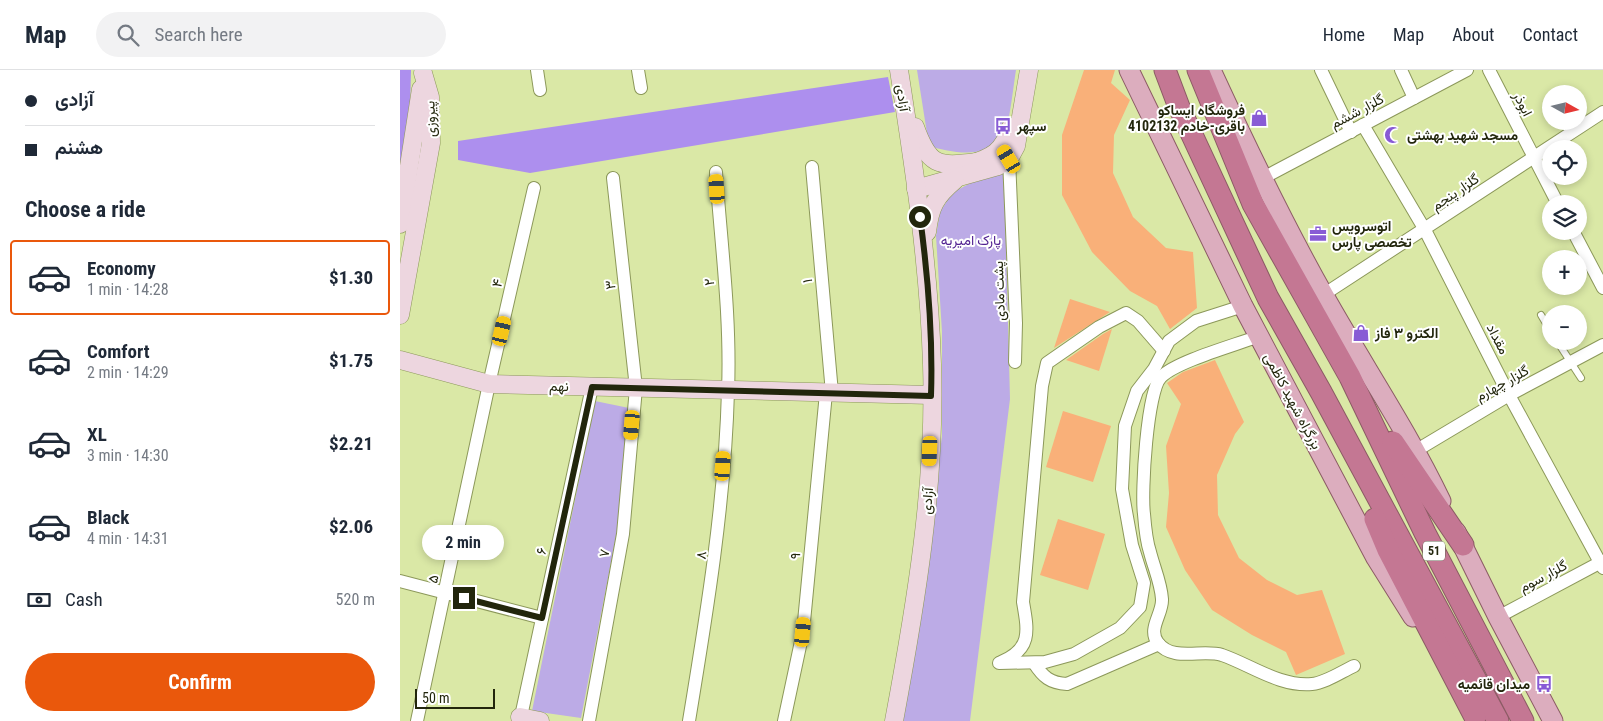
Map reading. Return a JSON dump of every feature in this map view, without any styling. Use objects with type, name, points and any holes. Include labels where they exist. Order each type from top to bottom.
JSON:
[{"type":"highway","name":"بزرگراه شهید کاظمی","points":[[1165,70],[1179,106],[1268,298],[1321,392],[1498,721]]},
{"type":"highway","name":"51","points":[[1198,70],[1229,150],[1253,204],[1350,378],[1425,533],[1524,721]]},
{"type":"highway","points":[[1210,70],[1229,150]]},
{"type":"highway","points":[[1350,378],[1463,545]]},
{"type":"highway","points":[[1321,392],[1388,550],[1476,719]]},
{"type":"main road","name":"بزرگراه شهید کاظمی","points":[[1130,70],[1243,306],[1376,558],[1476,719]]},
{"type":"main road","points":[[1210,70],[1262,178],[1323,294],[1417,450],[1498,618],[1553,721]]},
{"type":"street","points":[[537,70],[540,90]]},
{"type":"street","points":[[638,70],[641,88]]},
{"type":"street","name":"آزادی","points":[[894,721],[922,561],[930,464],[932,366],[927,270],[899,70]]},
{"type":"street","points":[[915,184],[957,178],[998,166],[1005,153],[1011,128],[1020,70]]},
{"type":"street","points":[[915,184],[978,162],[996,153],[1005,153],[1016,146],[1029,70]]},
{"type":"street","points":[[1321,70],[1351,132]]},
{"type":"street","points":[[1401,70],[1414,98]]},
{"type":"street","name":"گلزار ششم","points":[[1262,178],[1466,70]]},
{"type":"street","name":"ابوذر","points":[[1489,70],[1553,195]]},
{"type":"street","name":"پیروزی","points":[[400,224],[423,72]]},
{"type":"street","name":"پیروزی","points":[[400,314],[431,143],[430,97],[423,72]]},
{"type":"street","points":[[903,94],[922,149],[934,161],[948,165],[978,162]]},
{"type":"street","name":"گلزار پنجم","points":[[1588,118],[1603,112]]},
{"type":"street","name":"مقداد","points":[[1363,125],[1425,230],[1509,395],[1602,564]]},
{"type":"street","name":"گلزار پنجم","points":[[1323,294],[1425,230],[1533,158],[1569,130]]},
{"type":"street","name":"پشت مادی","points":[[1005,153],[1016,323],[1015,362]]},
{"type":"street","name":"۱","points":[[812,167],[829,393]]},
{"type":"street","name":"۲","points":[[716,172],[725,294],[728,390]]},
{"type":"street","name":"۳","points":[[613,178],[636,388]]},
{"type":"street","points":[[927,270],[926,234],[929,213],[938,195],[957,178]]},
{"type":"street","name":"۴","points":[[489,384],[534,188]]},
{"type":"street","points":[[1578,240],[1603,288]]},
{"type":"street","points":[[1164,351],[1138,321],[1126,313],[1099,327],[1047,363],[1042,386],[1023,602],[1027,627],[1025,644],[1014,657],[999,663],[1034,663],[1074,654],[1120,628],[1140,607],[1144,583],[1132,545],[1122,489],[1125,426],[1137,391],[1154,369],[1164,351],[1169,341],[1196,321],[1243,306]]},
{"type":"street","points":[[1259,336],[1184,364],[1162,375],[1158,381],[1150,407],[1143,512],[1149,549],[1160,586],[1162,603],[1154,627],[1154,638],[1159,644],[1172,652],[1223,655],[1294,684],[1313,684],[1354,666]]},
{"type":"street","name":"گلزار چهارم","points":[[1417,450],[1509,395],[1603,345]]},
{"type":"street","name":"نهم","points":[[400,360],[489,384],[931,396]]},
{"type":"street","name":"۵","points":[[417,721],[489,384]]},
{"type":"street","name":"۶","points":[[520,719],[592,387]]},
{"type":"street","name":"۷","points":[[589,721],[623,534],[636,388]]},
{"type":"street","name":"۸","points":[[689,721],[716,561],[728,390]]},
{"type":"street","name":"۹","points":[[784,721],[803,632],[829,393]]},
{"type":"street","name":"گلزار سوم","points":[[1498,618],[1602,564]]},
{"type":"street","points":[[400,581],[542,618]]},
{"type":"street","points":[[1034,663],[1044,678],[1058,684],[1067,684],[1159,644]]},
{"type":"street","points":[[520,719],[540,721]]},
{"type":"lane","points":[[1563,350],[1581,378]]},
{"type":"green space","points":[[917,70],[1016,70],[1004,135],[996,143],[979,151],[949,151],[929,146]]},
{"type":"green space","name":"پارک امیریه","points":[[1004,169],[1010,399],[970,721],[903,721],[918,628],[942,436],[942,332],[936,236],[940,212],[952,193],[974,181]]},
{"type":"green space","points":[[595,401],[629,408],[617,531],[581,718],[532,711]]},
{"type":"shaded area","points":[[400,70],[411,70],[409,149],[400,201]]},
{"type":"shaded area","points":[[888,77],[895,112],[530,173],[458,160],[458,141]]},
{"type":"building","points":[[1084,70],[1115,70],[1111,83],[1130,100],[1114,135],[1113,173],[1133,217],[1166,248],[1193,252],[1197,308],[1170,329],[1157,306],[1130,291],[1092,252],[1062,195],[1062,135]]},
{"type":"building","points":[[1070,299],[1110,312],[1054,348]]},
{"type":"building","points":[[1112,329],[1099,371],[1066,360],[1103,334]]},
{"type":"building","points":[[1215,360],[1244,422],[1235,434],[1217,475],[1218,515],[1239,558],[1267,580],[1297,595],[1322,590],[1345,654],[1296,675],[1286,652],[1252,635],[1212,610],[1185,570],[1166,527],[1169,493],[1166,446],[1181,404],[1167,383],[1183,372]]},
{"type":"building","points":[[1063,411],[1111,426],[1093,482],[1046,467]]},
{"type":"building","points":[[1058,519],[1105,534],[1088,590],[1040,575]]},
{"type":"place","name":"فروشگاه ایساکو باقری-خادم 4102132","points":[[1259,118]]},
{"type":"place","name":"سپهر","points":[[1003,126]]},
{"type":"place","name":"مسجد شهید بهشتی","points":[[1393,135]]},
{"type":"place","name":"اتوسرویس تخصصی پارس","points":[[1318,234]]},
{"type":"place","name":"الکترو ۳ فاز","points":[[1361,333]]},
{"type":"place","name":"میدان قائمیه","points":[[1544,684]]},
{"type":"route","points":[[464,598],[542,618],[592,387],[931,396],[932,366],[927,270],[920,217]]}]
